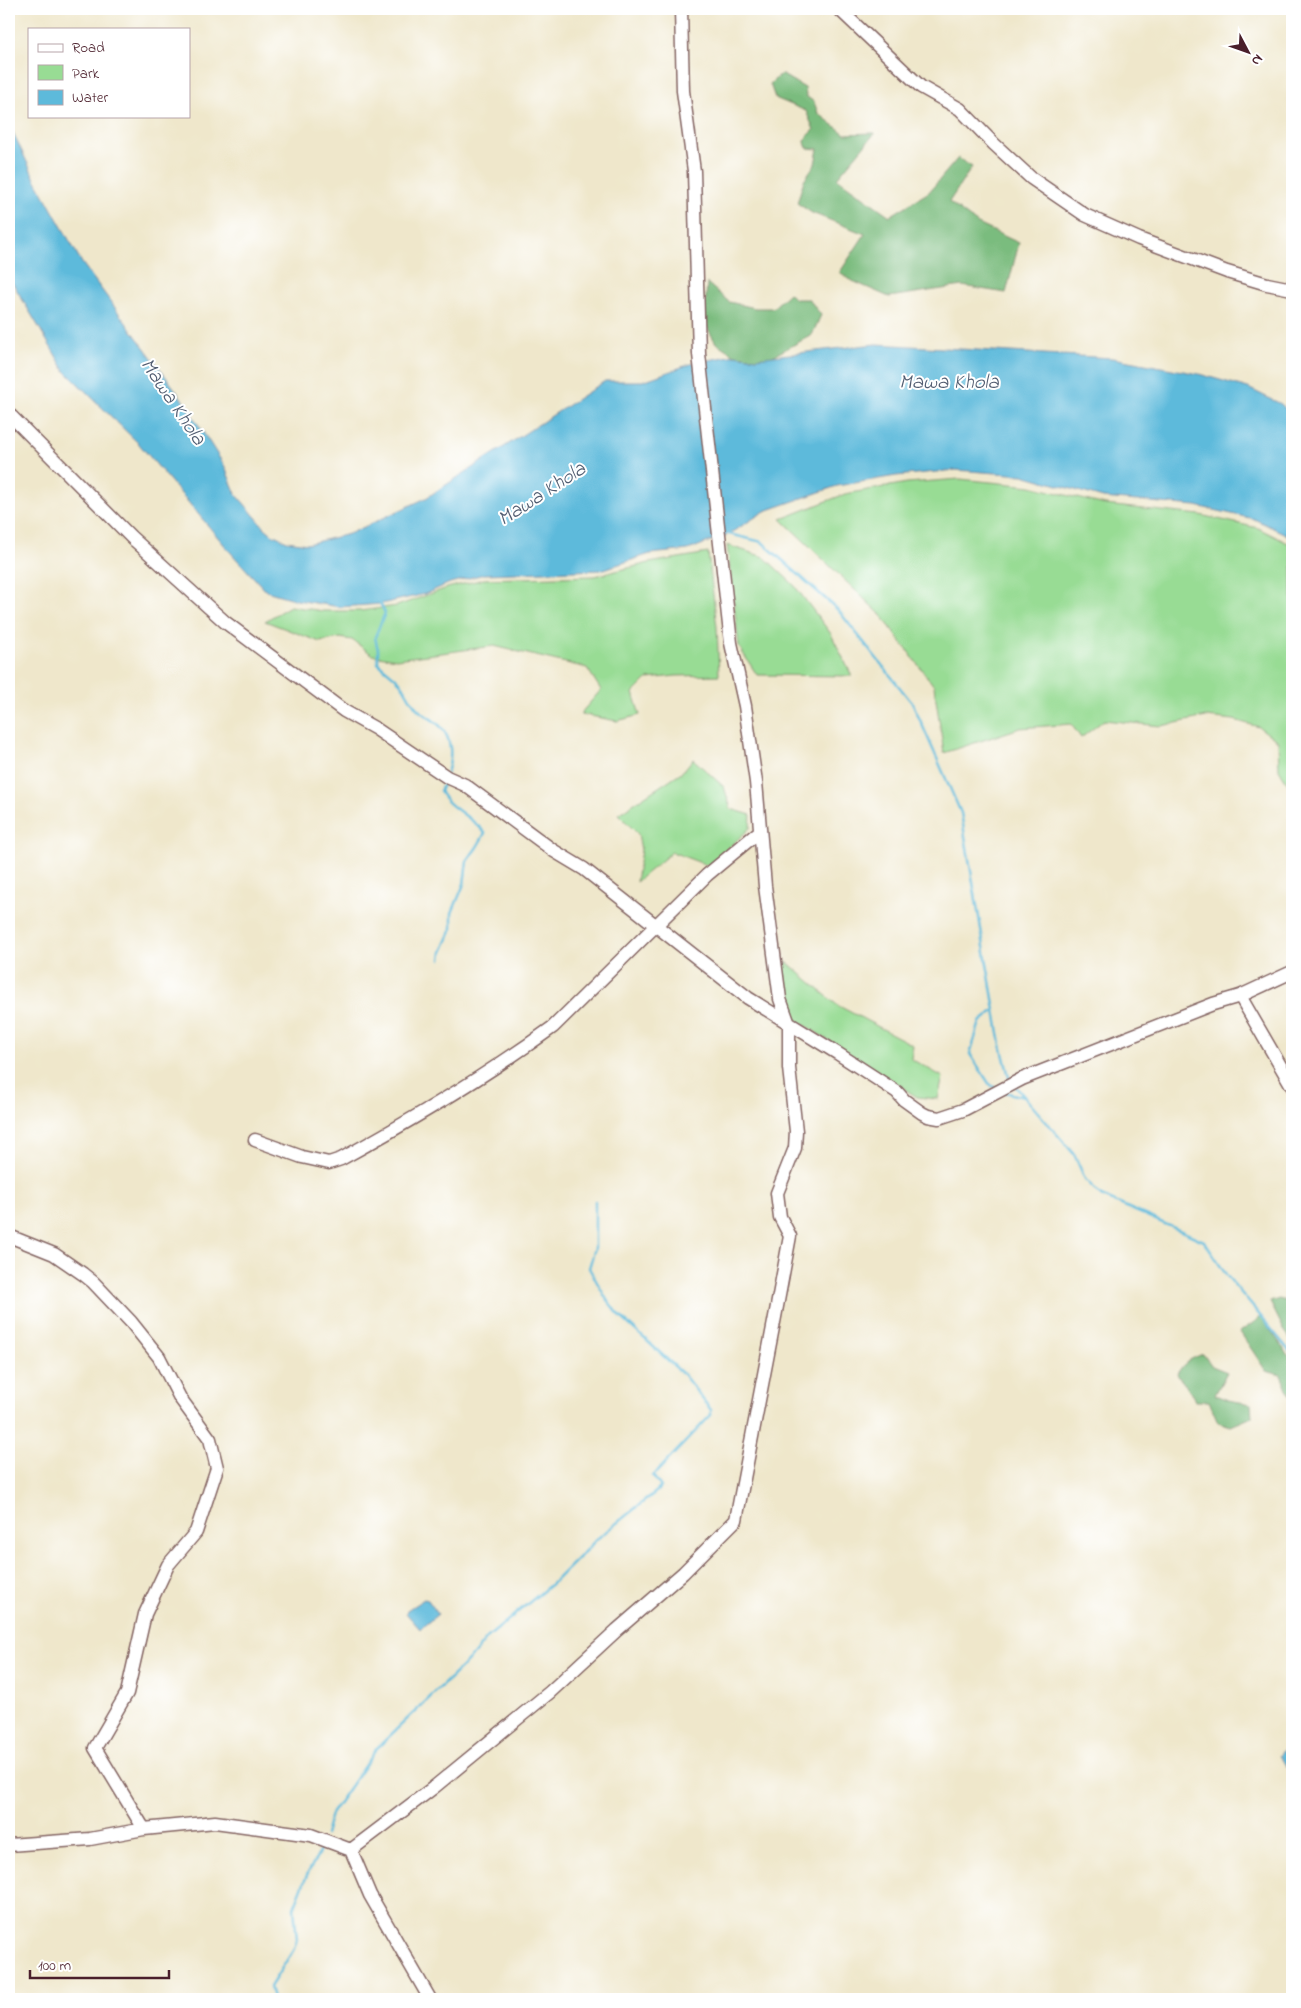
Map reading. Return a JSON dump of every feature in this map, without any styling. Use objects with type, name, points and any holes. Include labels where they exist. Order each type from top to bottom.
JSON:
[{"type":"street","points":[[351,1850],[433,1788],[550,1692],[683,1573],[736,1520],[790,1236],[780,1217],[777,1193],[795,1148],[789,1068],[789,1024],[780,999],[765,886],[756,782],[746,716],[731,643],[699,354],[694,171],[683,91],[681,9]]},
{"type":"street","points":[[839,9],[921,87],[960,109],[1031,178],[1084,215],[1139,239],[1227,272],[1292,289]]},
{"type":"street","points":[[9,414],[132,537],[225,622],[344,711],[376,729],[447,777],[465,785],[554,851],[584,868],[748,998],[897,1092],[904,1100],[928,1116],[939,1118],[963,1110],[1022,1079],[1213,1004],[1240,996],[1292,972]]},
{"type":"street","points":[[255,1140],[302,1157],[329,1163],[341,1159],[435,1104],[524,1048],[553,1027],[707,875],[760,831]]},
{"type":"street","points":[[1240,996],[1292,1086]]},
{"type":"street","points":[[9,1236],[54,1254],[83,1274],[131,1322],[158,1357],[180,1398],[210,1439],[217,1468],[196,1532],[168,1565],[145,1614],[127,1693],[95,1748],[144,1829]]},
{"type":"street","points":[[9,1845],[90,1839],[144,1829],[215,1822],[311,1835],[325,1840],[351,1850],[370,1894],[430,1999]]},
{"type":"green space","points":[[781,74],[805,88],[806,96],[814,102],[818,113],[845,134],[875,133],[837,178],[890,216],[929,192],[958,158],[972,167],[949,202],[978,224],[1019,243],[1006,293],[962,286],[889,297],[848,279],[840,272],[865,234],[812,213],[797,203],[804,180],[815,164],[818,149],[807,148],[804,140],[814,130],[806,111],[775,98],[770,84]]},
{"type":"green space","points":[[707,283],[729,302],[755,308],[773,308],[789,293],[795,299],[809,299],[821,315],[812,335],[771,357],[756,358],[735,355],[716,343],[704,322]]},
{"type":"green space","points":[[960,479],[1031,486],[1105,505],[1200,515],[1258,528],[1292,545],[1292,791],[1279,769],[1278,741],[1259,727],[1234,720],[1206,717],[1161,726],[1104,720],[1081,738],[1071,724],[1020,728],[944,753],[934,686],[881,615],[781,519],[845,494],[907,483]]},
{"type":"green space","points":[[727,545],[764,557],[794,585],[831,634],[852,676],[757,675],[739,647]]},
{"type":"green space","points":[[708,553],[717,627],[719,675],[647,679],[633,693],[640,715],[617,721],[580,714],[601,690],[587,668],[494,646],[396,659],[373,655],[352,640],[340,638],[320,642],[265,621],[290,606],[323,611],[360,611],[397,606],[447,588],[484,579],[595,576],[649,563]]},
{"type":"green space","points":[[693,759],[724,787],[731,809],[751,815],[750,828],[709,866],[672,852],[636,882],[641,850],[638,834],[618,814],[683,771]]},
{"type":"green space","points":[[787,962],[837,1005],[913,1045],[911,1059],[943,1077],[938,1099],[917,1097],[789,1015],[781,974]]},
{"type":"green space","points":[[1279,1299],[1292,1303],[1292,1341],[1284,1330],[1270,1302]]},
{"type":"green space","points":[[1261,1317],[1292,1360],[1292,1401],[1281,1375],[1266,1371],[1240,1332]]},
{"type":"green space","points":[[1203,1354],[1212,1366],[1227,1372],[1215,1395],[1228,1400],[1251,1404],[1252,1417],[1231,1426],[1218,1422],[1209,1401],[1196,1401],[1177,1374],[1188,1361]]},
{"type":"water","name":"Mawa Khola","points":[[9,124],[35,179],[82,263],[180,396],[224,465],[236,494],[265,528],[272,534],[287,541],[307,544],[349,534],[426,498],[605,381],[643,381],[693,363],[735,355],[756,358],[876,344],[1112,358],[1199,374],[1248,388],[1281,404],[1292,416],[1292,537],[1254,519],[1196,506],[1103,498],[1023,475],[956,470],[896,476],[837,486],[765,511],[729,534],[688,550],[650,554],[601,570],[484,574],[450,583],[425,594],[381,604],[340,607],[297,600],[266,591],[232,554],[139,444],[65,371],[9,277]]},
{"type":"water","points":[[424,1599],[428,1600],[438,1614],[420,1629],[406,1613],[407,1610]]},
{"type":"water","points":[[1292,1740],[1292,1772],[1278,1756]]},
{"type":"waterway","points":[[725,533],[762,542],[838,610],[913,704],[961,813],[1001,1045],[1010,1081]]},
{"type":"waterway","points":[[380,603],[385,613],[375,637],[378,663],[399,681],[411,701],[422,713],[440,726],[448,738],[450,759],[447,773]]},
{"type":"waterway","points":[[441,959],[452,929],[452,913],[464,884],[467,861],[485,833],[444,797],[440,791],[445,780]]},
{"type":"waterway","points":[[995,1010],[980,1022],[970,1054],[990,1085],[996,1088]]},
{"type":"waterway","points":[[1016,1087],[1074,1154],[1085,1179],[1101,1196],[1204,1241],[1227,1276],[1292,1354]]},
{"type":"waterway","points":[[1005,1092],[1024,1097]]},
{"type":"waterway","points":[[325,1835],[331,1814],[376,1749],[468,1661],[488,1637],[555,1581],[598,1538],[657,1491],[661,1487],[653,1476],[711,1415],[711,1410],[683,1374],[621,1317],[607,1300],[589,1268],[595,1248],[595,1201]]},
{"type":"waterway","points":[[273,1999],[270,1987],[294,1949],[297,1939],[294,1908],[307,1875],[324,1843]]}]
